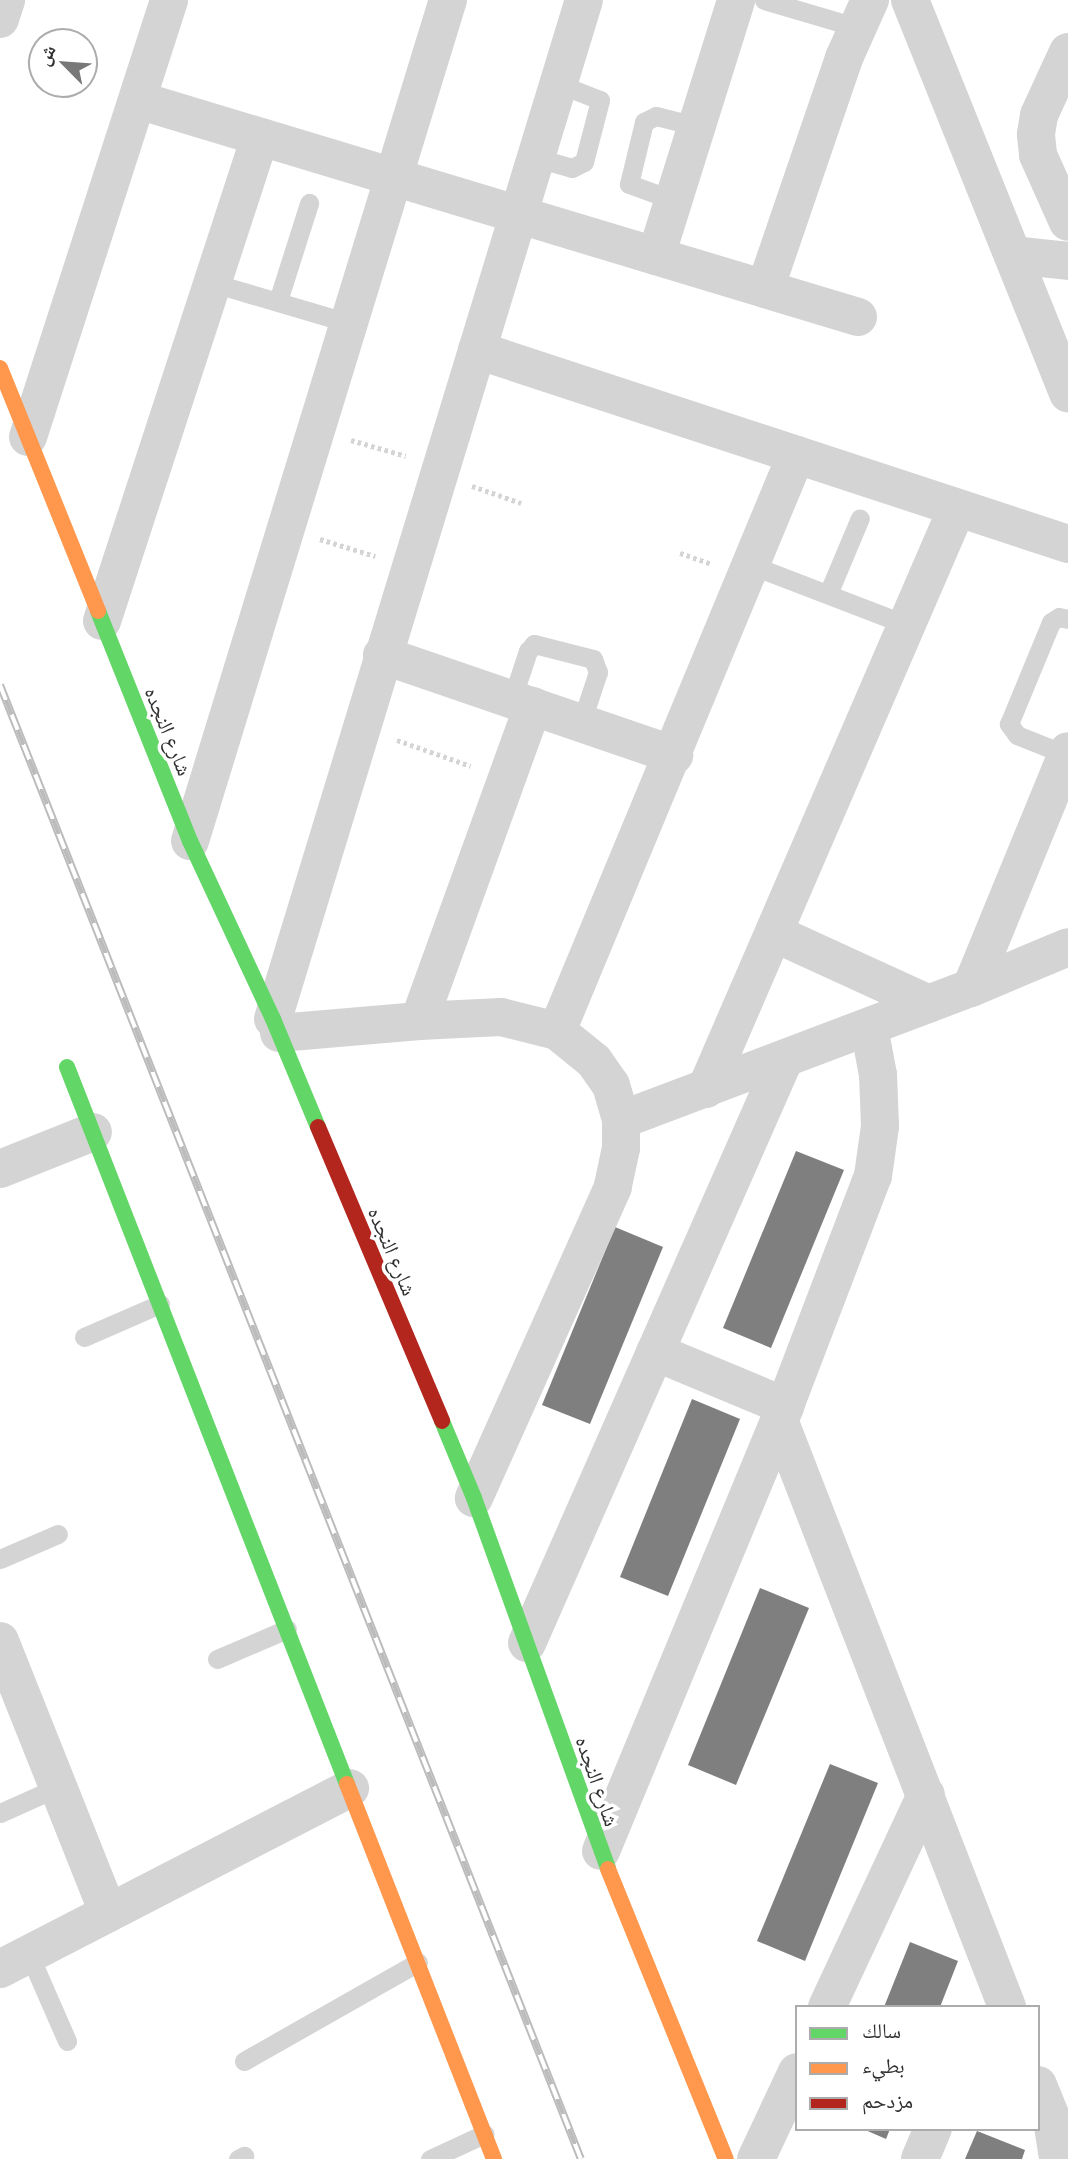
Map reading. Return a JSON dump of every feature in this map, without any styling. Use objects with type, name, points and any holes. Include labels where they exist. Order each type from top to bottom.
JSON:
[{"type":"street","points":[[0,19],[6,0]]},
{"type":"street","points":[[28,438],[169,0]]},
{"type":"street","points":[[190,841],[448,0]]},
{"type":"street","points":[[474,1498],[613,1187],[621,1148],[621,1120],[611,1085],[594,1061],[557,1031],[501,1017],[276,1026],[359,728],[584,0]]},
{"type":"street","points":[[656,256],[736,0]]},
{"type":"street","points":[[910,0],[1068,394]]},
{"type":"street","points":[[765,289],[863,13]]},
{"type":"street","points":[[1068,52],[1039,115],[1036,135],[1038,155],[1068,222]]},
{"type":"street","points":[[138,100],[858,317]]},
{"type":"street","points":[[102,621],[260,137]]},
{"type":"street","points":[[1013,255],[1068,261]]},
{"type":"street","points":[[477,350],[1068,544]]},
{"type":"street","name":"شارع النجده","points":[[0,368],[190,841],[276,1026],[474,1498],[601,1851],[726,2159]]},
{"type":"street","points":[[557,1031],[674,755],[796,455]]},
{"type":"street","points":[[706,1089],[957,508]]},
{"type":"street","points":[[382,655],[674,755]]},
{"type":"street","points":[[419,1021],[507,778],[522,703]]},
{"type":"street","points":[[971,988],[1067,753]]},
{"type":"street","points":[[774,933],[929,1004]]},
{"type":"street","points":[[621,1120],[971,988],[1068,947]]},
{"type":"street","points":[[601,1851],[782,1413],[873,1176],[880,1126],[878,1075],[869,1027]]},
{"type":"street","points":[[527,1643],[784,1060]]},
{"type":"street","points":[[67,1067],[494,2159]]},
{"type":"street","points":[[0,1168],[93,1132]]},
{"type":"street","points":[[655,1352],[782,1413],[926,1796],[997,1998]]},
{"type":"street","points":[[0,1641],[108,1913]]},
{"type":"street","points":[[14,1962],[349,1788]]},
{"type":"street","points":[[828,2005],[926,1796]]},
{"type":"street","points":[[756,2159],[795,2076]]},
{"type":"street","points":[[1040,2090],[1052,2120],[1058,2159]]},
{"type":"street","points":[[920,2159],[932,2131]]},
{"type":"lane","points":[[764,0],[863,13]]},
{"type":"lane","points":[[673,200],[629,184],[644,122],[656,116],[696,127]]},
{"type":"lane","points":[[278,302],[309,203]]},
{"type":"lane","points":[[213,283],[349,323]]},
{"type":"lane","points":[[828,594],[860,518]]},
{"type":"lane","points":[[751,565],[907,625]]},
{"type":"lane","points":[[1067,753],[1017,735],[1009,724],[1051,622],[1059,617],[1068,619]]},
{"type":"lane","points":[[522,703],[528,651],[534,644],[593,659],[598,672],[581,723]]},
{"type":"lane","points":[[85,1337],[160,1304]]},
{"type":"lane","points":[[0,1559],[58,1534]]},
{"type":"lane","points":[[217,1660],[287,1629]]},
{"type":"lane","points":[[0,1813],[58,1787]]},
{"type":"lane","points":[[14,1962],[67,2041]]},
{"type":"lane","points":[[244,2061],[418,1962]]},
{"type":"lane","points":[[430,2159],[484,2134]]},
{"type":"path","points":[[316,430],[440,471],[521,503]]},
{"type":"path","points":[[286,528],[410,566]]},
{"type":"path","points":[[359,728],[507,778]]},
{"type":"building","points":[[796,1151],[844,1170],[771,1348],[723,1328]]},
{"type":"building","points":[[615,1227],[663,1247],[590,1424],[542,1405]]},
{"type":"building","points":[[692,1399],[740,1419],[668,1596],[620,1577]]},
{"type":"building","points":[[760,1588],[809,1608],[736,1785],[688,1765]]},
{"type":"building","points":[[830,1764],[878,1783],[805,1961],[757,1941]]},
{"type":"building","points":[[910,1942],[958,1961],[941,2005],[885,2005]]},
{"type":"building","points":[[868,2131],[889,2131],[886,2139]]},
{"type":"building","points":[[977,2131],[1025,2150],[1022,2159],[965,2159]]},
{"type":"railway","points":[[0,685],[581,2159]]},
{"type":"traffic: fast","points":[[98,611],[190,841],[273,1019],[318,1127]]},
{"type":"traffic: fast","points":[[67,1067],[347,1784]]},
{"type":"traffic: fast","points":[[442,1421],[474,1498],[608,1869]]},
{"type":"traffic: slow","points":[[0,368],[98,611]]},
{"type":"traffic: slow","points":[[347,1784],[494,2159]]},
{"type":"traffic: slow","points":[[608,1869],[726,2159]]},
{"type":"traffic: jam","points":[[318,1127],[442,1421]]}]
